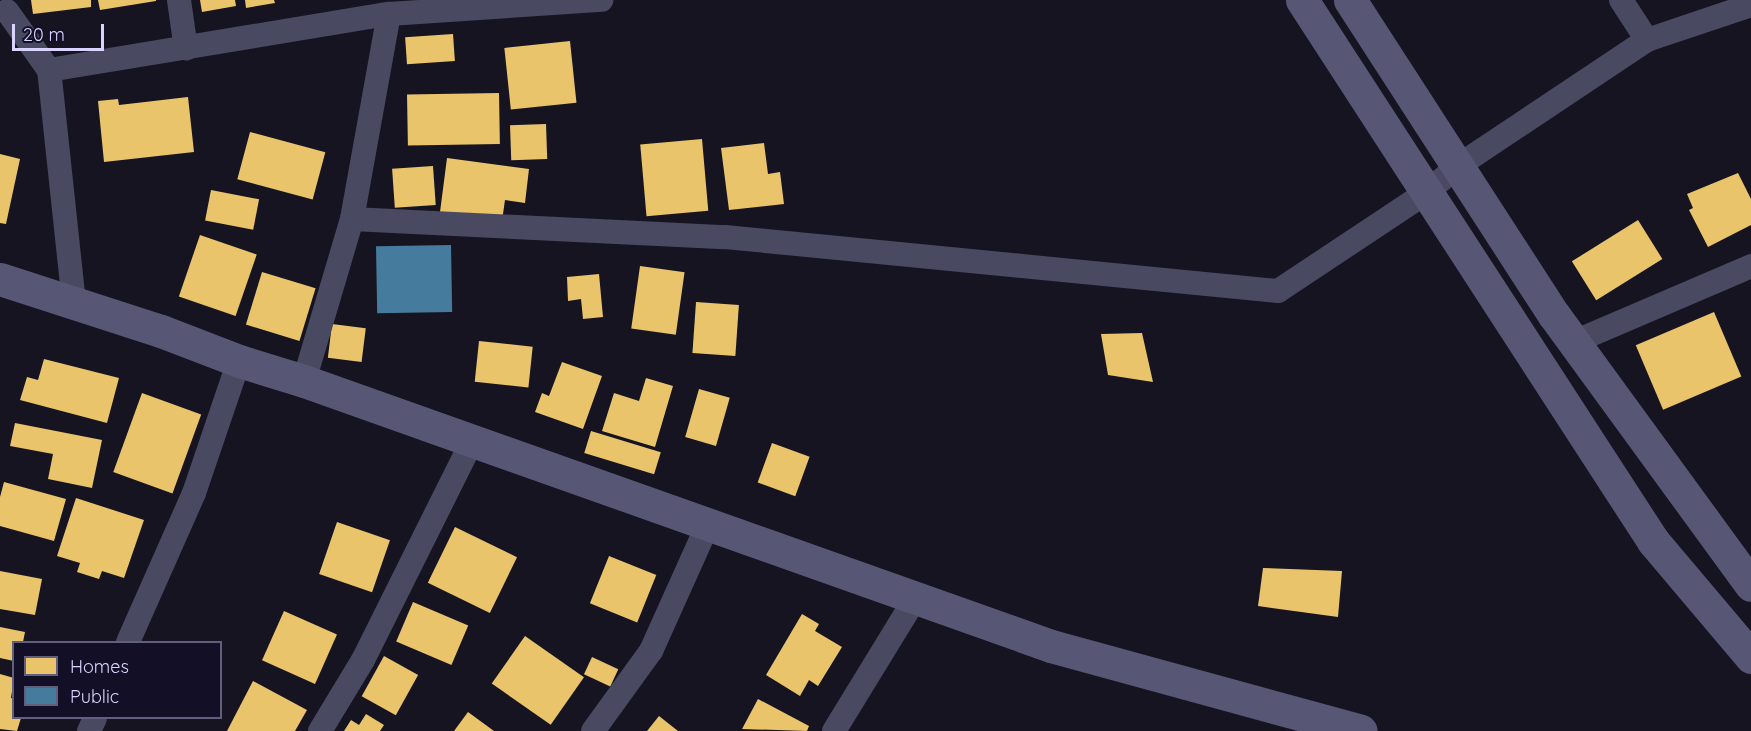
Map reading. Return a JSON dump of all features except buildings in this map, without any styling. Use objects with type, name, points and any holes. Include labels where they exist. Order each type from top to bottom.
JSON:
[{"type":"street","points":[[180,0],[186,49]]},
{"type":"street","points":[[49,70],[389,14],[602,0]]},
{"type":"street","points":[[1302,0],[1653,541],[1751,657]]},
{"type":"street","points":[[1350,0],[1574,342],[1751,585]]},
{"type":"street","points":[[1621,0],[1647,40]]},
{"type":"street","points":[[352,219],[725,237],[1278,291],[1427,192],[1458,166],[1647,40],[1751,5]]},
{"type":"street","points":[[7,11],[49,70],[74,303]]},
{"type":"street","points":[[304,381],[352,219],[389,14]]},
{"type":"street","points":[[1574,342],[1751,267]]},
{"type":"street","points":[[0,279],[161,331],[239,361],[304,381],[1051,646],[1361,731]]},
{"type":"street","points":[[128,641],[194,493],[239,361]]},
{"type":"street","points":[[320,731],[363,660],[472,441]]},
{"type":"street","points":[[593,731],[651,651],[708,524]]},
{"type":"street","points":[[834,731],[916,597]]}]
